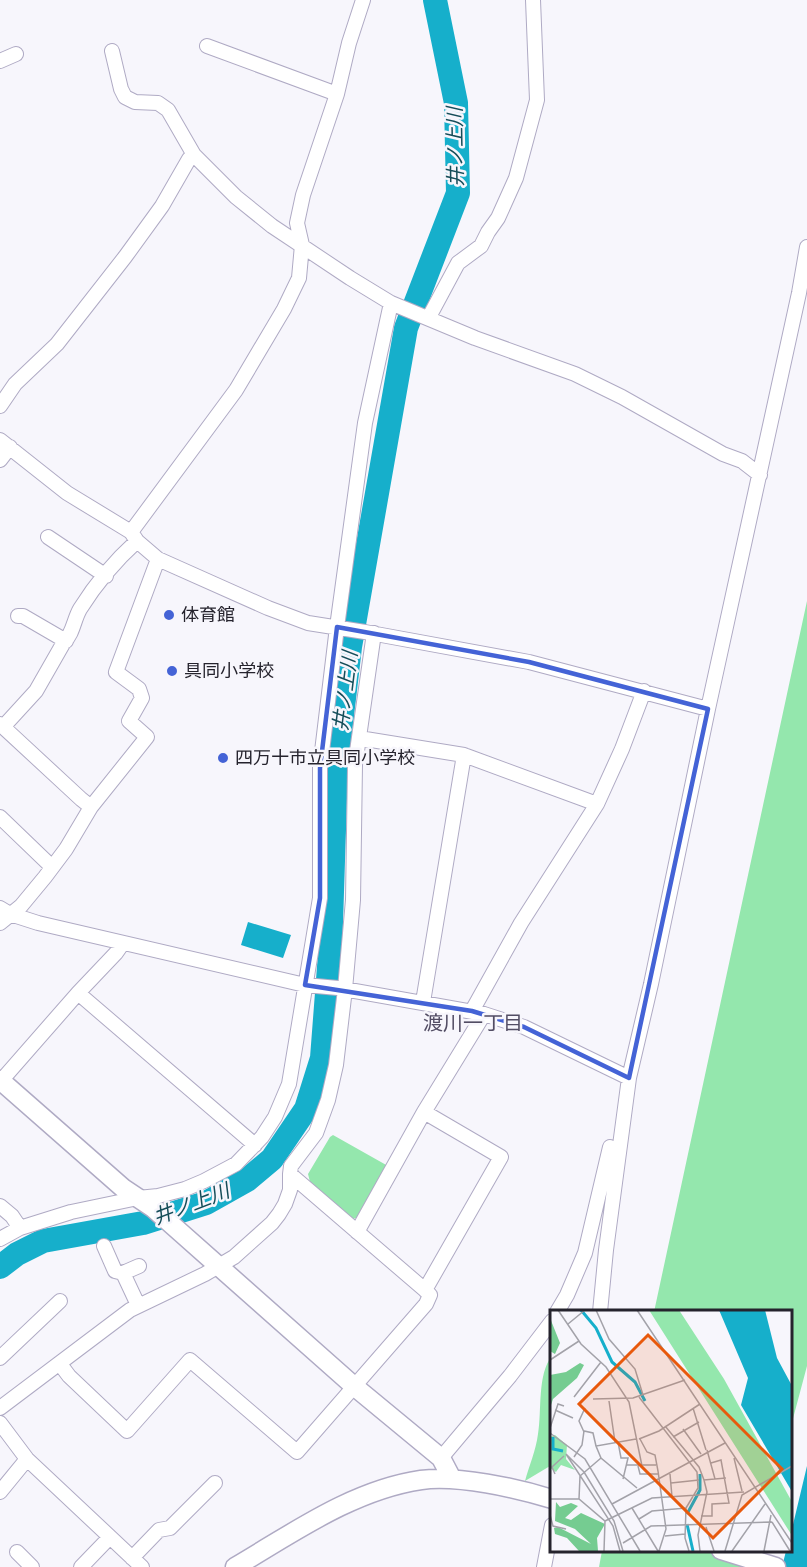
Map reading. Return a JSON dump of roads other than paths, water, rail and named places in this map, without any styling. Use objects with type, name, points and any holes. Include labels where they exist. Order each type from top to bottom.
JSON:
[{"type":"street","points":[[91,807],[2,725],[36,691],[66,640],[80,610],[134,537],[242,380],[299,278],[302,245],[297,223],[303,195],[337,94],[349,43],[363,0]]},
{"type":"street","points":[[425,316],[458,263],[481,246],[498,218],[516,178],[537,100],[533,0]]},
{"type":"street","points":[[207,46],[337,94]]},
{"type":"street","points":[[112,51],[125,97],[135,102],[158,103],[168,110],[194,155],[236,197],[272,226],[396,305],[475,338],[575,374],[622,397],[723,454],[742,461],[760,475]]},
{"type":"street","points":[[0,61],[16,54]]},
{"type":"street","points":[[0,406],[15,384],[57,344],[125,257],[162,206],[189,159],[194,155]]},
{"type":"street","points":[[600,1310],[628,1078],[651,984],[807,247]]},
{"type":"street","points":[[0,1239],[20,1228],[71,1212],[145,1203],[204,1181],[236,1164],[255,1145],[275,1117],[289,1084],[308,985],[320,898],[320,768],[365,423],[396,305]]},
{"type":"street","points":[[0,460],[5,443],[67,493],[134,537],[158,558],[268,608],[308,623],[529,662],[708,709]]},
{"type":"street","points":[[48,537],[106,576]]},
{"type":"street","points":[[3,915],[21,906],[66,849],[91,807],[147,737],[129,721],[142,698],[140,689],[116,672],[158,558]]},
{"type":"street","points":[[18,616],[23,616],[66,640]]},
{"type":"street","points":[[0,1408],[138,1305],[234,1257],[272,1223],[285,1204],[290,1190],[291,1166],[316,1133],[328,1100],[336,1065],[342,988],[353,900],[355,765],[369,633]]},
{"type":"street","points":[[357,1232],[478,1012],[521,923],[597,804],[622,749],[644,691]]},
{"type":"street","points":[[359,738],[464,755],[597,804]]},
{"type":"street","points":[[423,1002],[464,755]]},
{"type":"street","points":[[0,817],[52,867]]},
{"type":"street","points":[[3,915],[308,985],[342,988],[478,1012],[524,1028],[628,1078]]},
{"type":"street","points":[[123,943],[1,1080],[123,1188],[175,1228],[355,1387],[441,1458],[452,1479]]},
{"type":"street","points":[[78,993],[255,1145]]},
{"type":"street","points":[[424,1112],[501,1157],[425,1290]]},
{"type":"street","points":[[558,1310],[585,1253],[612,1141],[622,1124]]},
{"type":"street","points":[[60,1364],[69,1376],[127,1431],[190,1360],[297,1452],[426,1304],[430,1294],[291,1174]]},
{"type":"street","points":[[0,1206],[12,1216],[20,1228]]},
{"type":"street","points":[[104,1246],[115,1271],[123,1274],[138,1305]]},
{"type":"street","points":[[123,1274],[140,1266]]},
{"type":"street","points":[[0,1358],[60,1301]]},
{"type":"street","points":[[441,1458],[510,1376],[550,1324]]},
{"type":"street","points":[[0,1423],[27,1460],[137,1562],[159,1530],[170,1528],[215,1483]]},
{"type":"street","points":[[0,1492],[27,1460]]},
{"type":"street","points":[[235,1567],[346,1503],[384,1489],[422,1480],[452,1479],[528,1492],[550,1498]]},
{"type":"street","points":[[544,1567],[550,1536]]},
{"type":"street","points":[[81,1567],[110,1537]]},
{"type":"street","points":[[17,1552],[32,1567]]},
{"type":"street","points":[[724,1552],[776,1567]]},
{"type":"water","points":[[248,922],[291,935],[283,958],[241,945]]},
{"type":"water","points":[[807,1466],[807,1567],[782,1567],[786,1552],[792,1552],[792,1529]]},
{"type":"waterway","name":"井ノ上川","points":[[0,1267],[17,1254],[43,1241],[143,1223],[206,1203],[247,1180],[272,1159],[306,1109],[322,1058],[330,954],[336,767],[350,647],[406,328],[458,193],[456,103],[435,0]]},
{"type":"place","name":"体育館","points":[[169,615]]},
{"type":"place","name":"具同小学校","points":[[172,671]]},
{"type":"place","name":"四万十市立具同小学校","points":[[223,758]]},
{"type":"district","name":"渡川一丁目","points":[[473,1023]]}]
